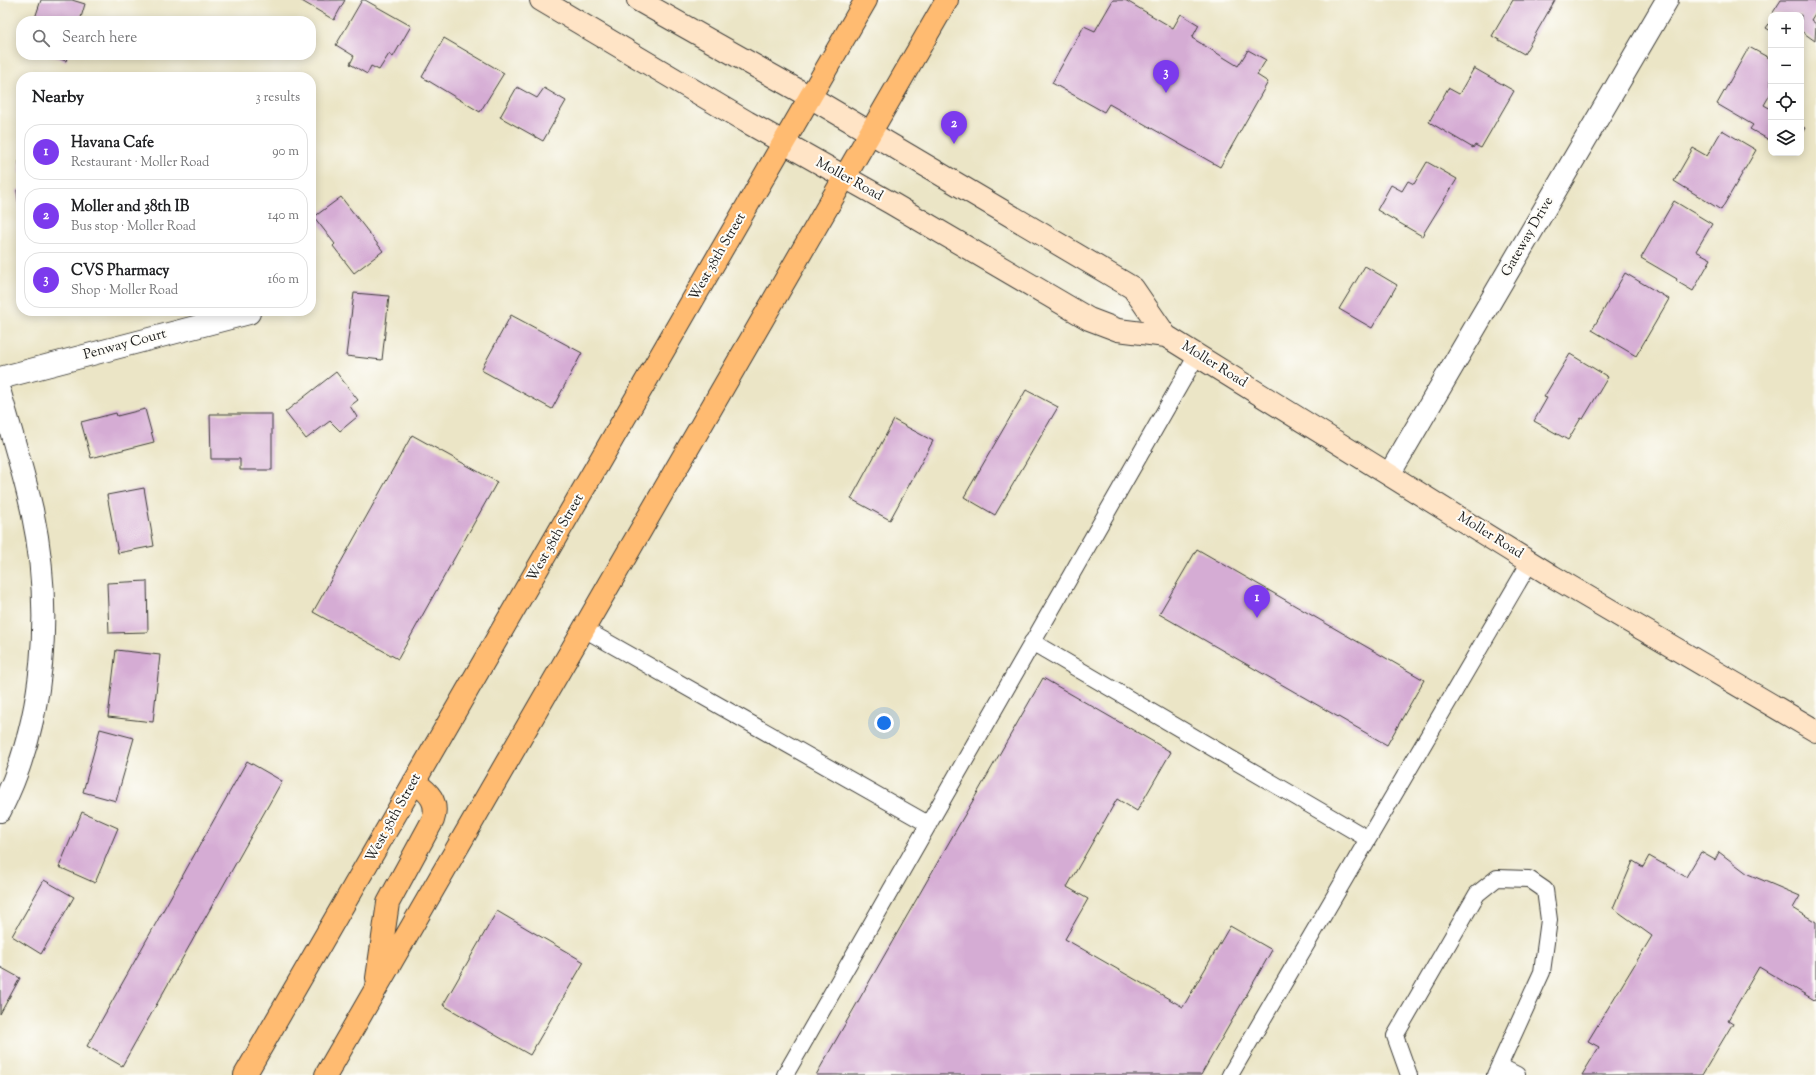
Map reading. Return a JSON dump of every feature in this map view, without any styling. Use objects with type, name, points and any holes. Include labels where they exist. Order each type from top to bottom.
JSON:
[{"type":"main road","name":"Moller Road","points":[[541,0],[783,143],[845,177],[1089,319],[1118,330],[1166,336]]},
{"type":"main road","name":"Moller Road","points":[[638,0],[810,97],[1133,288],[1166,336],[1390,473],[1530,562],[1816,731]]},
{"type":"main road","name":"West 38th Street","points":[[245,1075],[866,0]]},
{"type":"main road","points":[[326,1075],[947,0]]},
{"type":"main road","points":[[375,991],[388,904],[436,812],[434,803],[425,789],[414,782]]},
{"type":"main road","points":[[261,1075],[272,1028]]},
{"type":"street","name":"Gateway Drive","points":[[1390,473],[1666,0]]},
{"type":"street","name":"Penway Court","points":[[0,378],[238,316]]},
{"type":"street","points":[[0,393],[32,511],[40,566],[43,607],[40,675],[32,722],[15,776],[0,811]]},
{"type":"lane","points":[[785,1075],[1197,355]]},
{"type":"lane","points":[[1230,1075],[1530,562]]},
{"type":"lane","points":[[584,629],[928,824]]},
{"type":"lane","points":[[1032,642],[1368,839]]},
{"type":"lane","points":[[1409,1075],[1395,1036],[1477,894],[1497,878],[1528,879],[1545,890],[1549,920],[1542,972],[1497,1071],[1517,1075]]},
{"type":"building","points":[[41,0],[72,0],[85,4],[81,16],[36,16]]},
{"type":"building","points":[[300,0],[345,0],[334,20]]},
{"type":"building","points":[[362,0],[365,0],[411,26],[393,57],[389,54],[379,70],[371,66],[367,74],[350,64],[354,56],[336,45]]},
{"type":"building","points":[[1113,0],[1125,0],[1173,28],[1181,14],[1199,25],[1192,38],[1238,66],[1248,50],[1266,60],[1257,75],[1268,82],[1220,167],[1109,104],[1104,112],[1052,83],[1084,26],[1095,31]]},
{"type":"building","points":[[1513,0],[1555,0],[1524,54],[1492,36]]},
{"type":"building","points":[[1781,0],[1816,0],[1816,12],[1811,20],[1816,24],[1815,41],[1804,33],[1804,12],[1773,12]]},
{"type":"building","points":[[444,38],[504,73],[480,112],[422,77]]},
{"type":"building","points":[[1749,47],[1768,57],[1768,98],[1764,105],[1768,107],[1768,139],[1750,129],[1753,125],[1717,104]]},
{"type":"building","points":[[1474,68],[1514,91],[1481,148],[1475,145],[1473,148],[1429,122],[1448,88],[1459,94]]},
{"type":"building","points":[[517,87],[537,98],[544,88],[566,101],[543,141],[500,117]]},
{"type":"building","points":[[1722,130],[1756,150],[1721,210],[1674,181],[1693,148],[1707,156]]},
{"type":"building","points":[[1427,162],[1457,179],[1422,236],[1377,210],[1391,185],[1402,191],[1408,181],[1414,184]]},
{"type":"building","points":[[341,197],[383,251],[354,273],[333,246],[335,244],[316,220],[316,216]]},
{"type":"building","points":[[1674,201],[1712,224],[1696,251],[1711,259],[1693,291],[1676,281],[1677,279],[1641,258]]},
{"type":"building","points":[[1365,266],[1397,285],[1372,328],[1339,309]]},
{"type":"building","points":[[1625,273],[1669,299],[1636,356],[1592,330]]},
{"type":"building","points":[[354,293],[389,296],[382,360],[346,356]]},
{"type":"building","points":[[511,315],[582,353],[552,409],[481,370]]},
{"type":"building","points":[[1570,354],[1608,377],[1583,419],[1581,418],[1568,440],[1534,421],[1547,398],[1544,397]]},
{"type":"building","points":[[336,372],[358,400],[350,406],[357,417],[340,431],[330,421],[306,439],[285,412]]},
{"type":"building","points":[[1026,390],[1058,407],[995,515],[964,497]]},
{"type":"building","points":[[145,409],[154,442],[91,458],[81,422],[116,413],[117,416]]},
{"type":"building","points":[[210,414],[272,414],[272,470],[240,470],[240,459],[211,459]]},
{"type":"building","points":[[894,420],[933,441],[890,520],[851,499]]},
{"type":"building","points":[[412,435],[497,482],[398,659],[313,612]]},
{"type":"building","points":[[144,488],[154,546],[118,553],[107,495]]},
{"type":"building","points":[[1197,549],[1424,680],[1387,745],[1159,614]]},
{"type":"building","points":[[147,581],[148,632],[109,633],[107,583]]},
{"type":"building","points":[[116,650],[160,655],[153,722],[108,717]]},
{"type":"building","points":[[1043,678],[1171,752],[1137,811],[1117,799],[1067,887],[1088,899],[1065,939],[1183,1007],[1230,926],[1272,950],[1201,1075],[816,1075]]},
{"type":"building","points":[[100,729],[134,738],[116,801],[83,792]]},
{"type":"building","points":[[247,761],[282,781],[122,1066],[87,1046]]},
{"type":"building","points":[[82,812],[118,828],[95,883],[59,867]]},
{"type":"building","points":[[1701,852],[1715,860],[1719,852],[1748,874],[1800,896],[1793,908],[1816,922],[1816,1001],[1759,967],[1728,1020],[1733,1023],[1702,1075],[1582,1075],[1599,1047],[1588,1041],[1652,936],[1613,908],[1633,861],[1643,867],[1649,856],[1686,877]]},
{"type":"building","points":[[44,880],[74,897],[41,954],[12,936]]},
{"type":"building","points":[[497,911],[584,962],[530,1055],[443,1005]]},
{"type":"building","points":[[0,967],[20,978],[0,1014]]},
{"type":"place","name":"CVS Pharmacy","points":[[1166,93]]},
{"type":"place","name":"Moller and 38th IB","points":[[954,144]]},
{"type":"place","name":"Havana Cafe","points":[[1257,618]]}]
